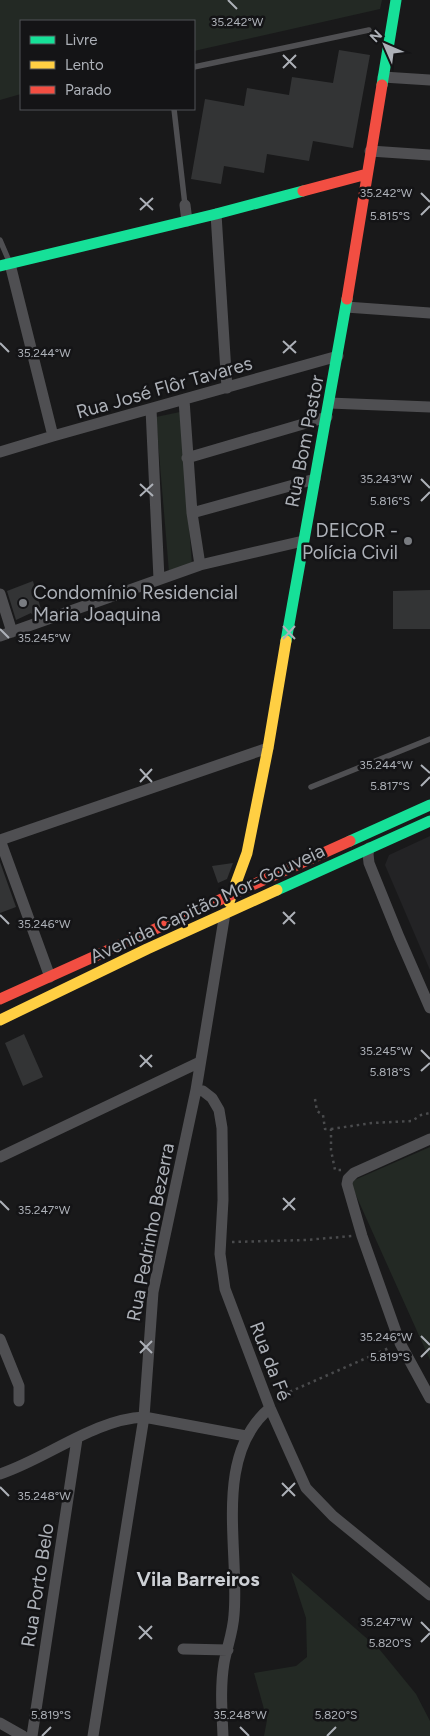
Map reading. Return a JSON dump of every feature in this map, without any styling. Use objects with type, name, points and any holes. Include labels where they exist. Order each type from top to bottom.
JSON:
[{"type":"main road","name":"Rua Bom Pastor","points":[[225,913],[247,853],[268,748],[303,541],[338,356],[396,0]]},
{"type":"main road","points":[[5,265],[216,214],[367,174]]},
{"type":"main road","name":"Avenida Capitão Mor-Gouveia","points":[[0,999],[430,805]]},
{"type":"main road","name":"Avenida Capitão Mor-Gouveia","points":[[0,1020],[146,949],[430,821]]},
{"type":"street","points":[[383,77],[430,80]]},
{"type":"street","points":[[370,151],[430,155]]},
{"type":"street","points":[[185,205],[187,220]]},
{"type":"street","points":[[216,214],[227,388]]},
{"type":"street","points":[[5,265],[53,436]]},
{"type":"street","points":[[346,307],[430,313]]},
{"type":"street","name":"Rua José Flôr Tavares","points":[[0,452],[338,356]]},
{"type":"street","points":[[184,400],[192,513],[200,564]]},
{"type":"street","points":[[329,403],[430,407]]},
{"type":"street","points":[[151,409],[159,580]]},
{"type":"street","points":[[188,458],[327,417]]},
{"type":"street","points":[[192,513],[315,479]]},
{"type":"street","points":[[0,636],[200,564],[303,541]]},
{"type":"street","points":[[0,594],[12,632]]},
{"type":"street","points":[[50,976],[0,840],[268,748]]},
{"type":"street","points":[[369,848],[369,863],[430,1008]]},
{"type":"street","name":"Rua Pedrinho Bezerra","points":[[93,1736],[144,1417],[153,1292],[196,1090],[225,913]]},
{"type":"street","points":[[0,1156],[200,1062]]},
{"type":"street","name":"Rua da Fé","points":[[196,1090],[203,1091],[212,1098],[219,1110],[221,1119],[223,1200],[220,1254],[225,1289],[269,1405],[306,1488],[333,1516],[430,1595]]},
{"type":"street","points":[[430,1140],[354,1173],[347,1180],[362,1236],[400,1343],[430,1398]]},
{"type":"street","points":[[0,1339],[19,1386],[19,1401]]},
{"type":"street","points":[[223,1736],[224,1662],[235,1612],[232,1526],[233,1492],[246,1436],[269,1405]]},
{"type":"street","points":[[1,1477],[77,1439],[117,1422],[134,1418],[144,1417],[246,1436]]},
{"type":"street","name":"Rua Porto Belo","points":[[32,1736],[77,1439]]},
{"type":"street","points":[[183,1649],[228,1650]]},
{"type":"street","points":[[0,1723],[23,1736]]},
{"type":"lane","points":[[195,67],[370,30]]},
{"type":"lane","points":[[174,110],[185,205]]},
{"type":"lane","points":[[0,240],[5,265]]},
{"type":"lane","points":[[311,787],[430,739]]},
{"type":"path","points":[[315,1100],[317,1111],[323,1115],[325,1129],[372,1122],[412,1121],[421,1115],[430,1113]]},
{"type":"path","points":[[331,1129],[331,1150],[335,1170],[342,1170],[344,1178],[347,1180]]},
{"type":"path","points":[[221,1242],[306,1240],[362,1236]]},
{"type":"path","points":[[269,1405],[400,1343]]},
{"type":"shaded area","points":[[0,0],[382,0],[380,9],[195,51],[195,20],[20,20],[20,94],[0,100]]},
{"type":"shaded area","points":[[180,412],[192,564],[169,572],[156,417]]},
{"type":"shaded area","points":[[430,836],[430,970],[385,865],[389,855]]},
{"type":"shaded area","points":[[430,1147],[430,1360],[350,1182]]},
{"type":"shaded area","points":[[291,1572],[380,1650],[416,1694],[430,1721],[430,1736],[264,1736],[267,1720],[254,1673],[296,1666],[307,1657],[306,1618]]},
{"type":"building","points":[[339,50],[370,55],[353,148],[313,141],[309,161],[267,154],[264,173],[224,166],[221,184],[191,179],[205,99],[244,106],[247,88],[289,95],[292,77],[333,83]]},
{"type":"building","name":"Condomínio Residencial Maria Joaquina","points":[[33,581],[42,613],[33,616],[31,613],[16,620],[7,591]]},
{"type":"building","points":[[430,590],[430,629],[393,629],[393,591]]},
{"type":"building","points":[[0,862],[16,907],[0,913]]},
{"type":"building","points":[[233,863],[227,879],[218,883],[212,866]]},
{"type":"building","points":[[24,1034],[43,1077],[23,1086],[5,1043]]},
{"type":"traffic: fast","points":[[382,85],[396,0]]},
{"type":"traffic: fast","points":[[0,266],[303,191]]},
{"type":"traffic: fast","points":[[286,641],[347,299]]},
{"type":"traffic: fast","points":[[350,841],[430,805]]},
{"type":"traffic: fast","points":[[277,890],[430,821]]},
{"type":"traffic: slow","points":[[229,902],[247,853],[268,748],[286,641]]},
{"type":"traffic: slow","points":[[0,1020],[147,949],[277,890]]},
{"type":"traffic: jam","points":[[347,299],[382,85]]},
{"type":"traffic: jam","points":[[303,191],[367,174]]},
{"type":"traffic: jam","points":[[0,999],[350,841]]},
{"type":"place","name":"DEICOR - Polícia Civil","points":[[408,541]]},
{"type":"place","name":"Condomínio Residencial Maria Joaquina","points":[[23,603]]},
{"type":"district","name":"Vila Barreiros","points":[[198,1579]]}]
